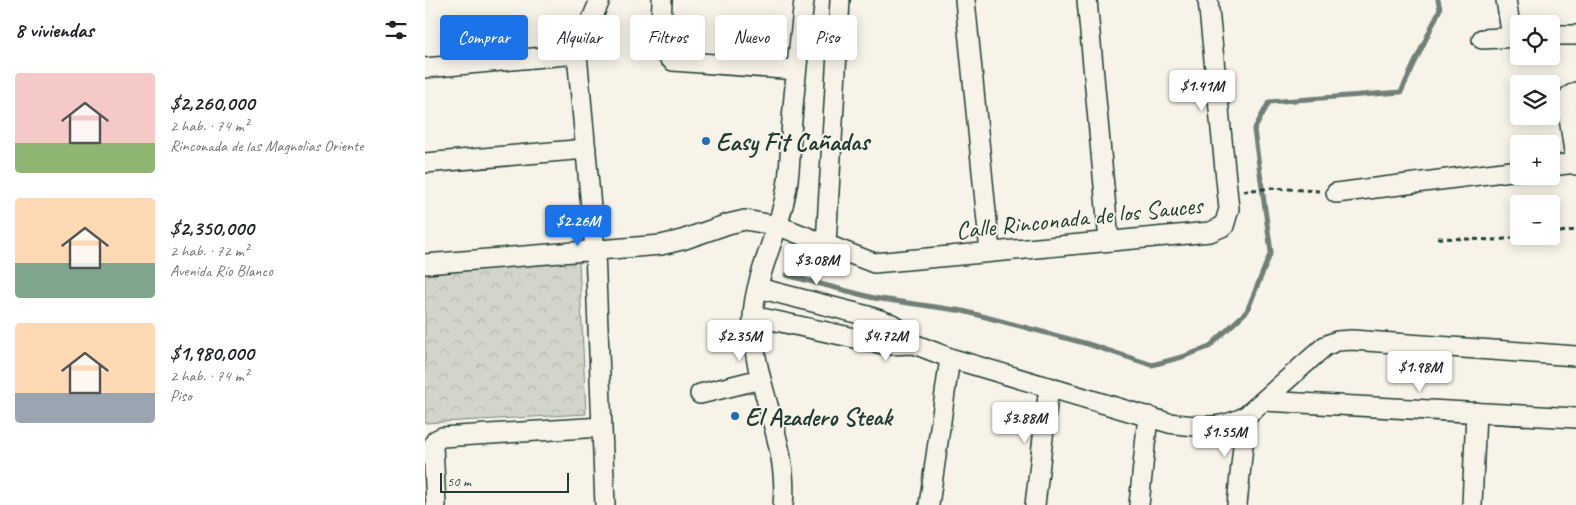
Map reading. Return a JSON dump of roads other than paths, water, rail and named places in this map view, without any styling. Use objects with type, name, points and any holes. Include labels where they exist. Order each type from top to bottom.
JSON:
[{"type":"street","points":[[594,15],[600,0]]},
{"type":"street","points":[[663,0],[662,40],[664,50],[673,61],[679,63],[796,70]]},
{"type":"street","points":[[783,505],[785,488],[783,458],[757,362],[753,316],[758,288],[779,226],[787,190],[796,70],[804,0]]},
{"type":"street","points":[[826,244],[840,0]]},
{"type":"street","points":[[965,0],[990,252]]},
{"type":"street","points":[[1087,0],[1109,241]]},
{"type":"street","name":"Calle Rinconada de los Sauces","points":[[425,264],[661,245],[745,220],[779,226],[874,263],[1210,232],[1224,226],[1229,209],[1208,0]]},
{"type":"street","points":[[1506,0],[1510,16]]},
{"type":"street","points":[[1560,35],[1576,35]]},
{"type":"street","points":[[1482,39],[1510,37]]},
{"type":"street","points":[[425,68],[538,58]]},
{"type":"street","points":[[578,60],[595,250],[605,505]]},
{"type":"street","points":[[1560,165],[1576,164],[1567,104],[1572,94]]},
{"type":"street","points":[[425,163],[585,149]]},
{"type":"street","points":[[1336,193],[1510,171]]},
{"type":"street","points":[[758,288],[869,316],[892,324],[914,344],[950,358],[1169,423],[1205,428],[1233,423],[1246,416],[1313,354],[1337,341],[1352,340],[1576,356]]},
{"type":"street","points":[[753,316],[887,345],[914,344]]},
{"type":"street","points":[[929,505],[950,358]]},
{"type":"street","points":[[700,394],[761,379]]},
{"type":"street","points":[[1035,505],[1049,387]]},
{"type":"street","points":[[1263,401],[1576,418],[1576,424]]},
{"type":"street","points":[[1472,505],[1476,412]]},
{"type":"street","points":[[1139,505],[1148,416]]},
{"type":"street","points":[[1237,505],[1246,416]]},
{"type":"street","points":[[436,505],[433,446],[436,440],[442,436],[602,427]]},
{"type":"waterway","points":[[786,275],[874,298],[963,311],[1088,344],[1152,365],[1209,347],[1247,311],[1271,252],[1254,130],[1269,102],[1401,92],[1440,9],[1438,0]]},
{"type":"place","name":"Easy Fit Cañadas","points":[[706,141]]},
{"type":"place","name":"El Azadero Steak","points":[[735,416]]}]
